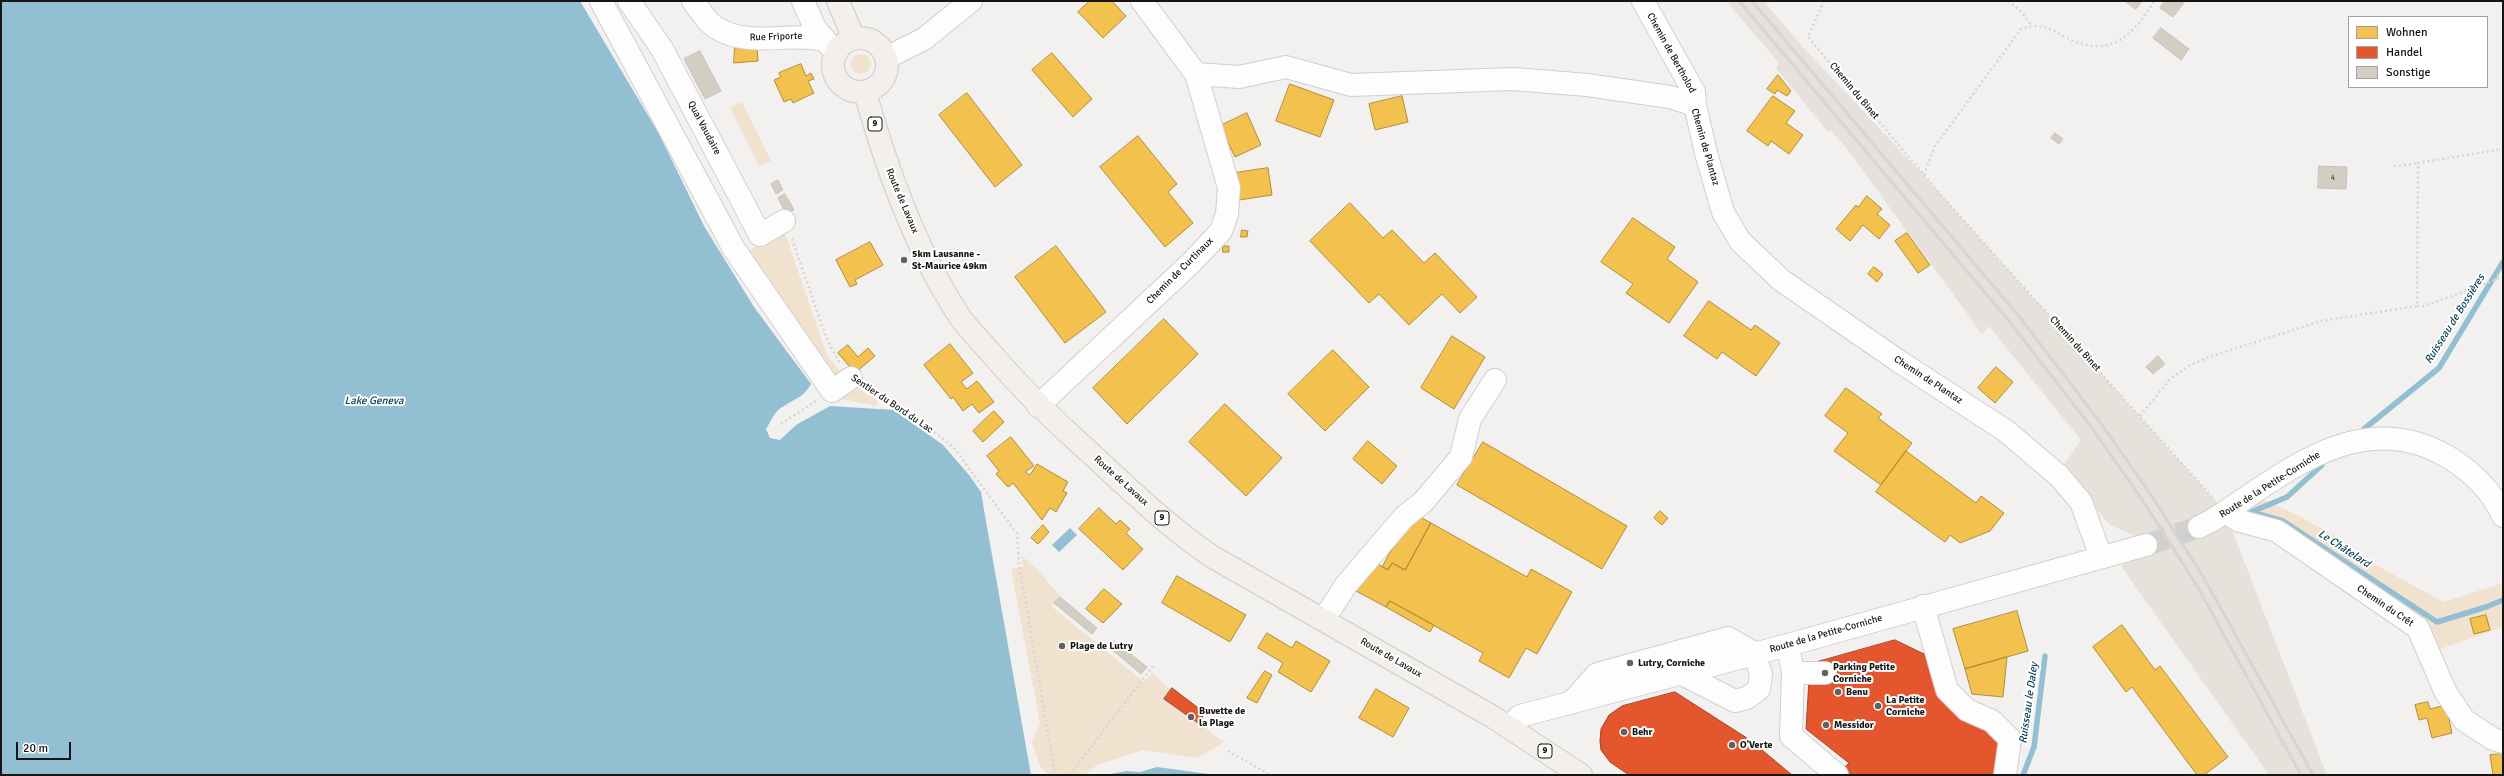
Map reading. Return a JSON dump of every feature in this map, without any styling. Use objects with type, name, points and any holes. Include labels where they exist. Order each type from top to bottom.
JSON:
[{"type":"main road","points":[[838,1],[854,39]]},
{"type":"main road","points":[[854,39],[870,40],[883,51],[886,58],[887,67],[880,83],[865,92],[848,90],[836,78],[830,46],[840,46],[854,39]]},
{"type":"main road","name":"Route de Lavaux","points":[[865,92],[884,157],[899,193],[922,247],[960,317],[1038,406],[1186,539],[1211,556],[1324,619],[1509,727],[1581,775]]},
{"type":"street","points":[[601,1],[734,249],[832,391],[851,378]]},
{"type":"street","name":"Quai Vaudaire","points":[[628,1],[662,49],[760,235],[784,221]]},
{"type":"street","name":"Rue Friporte","points":[[692,1],[714,26],[746,39],[811,36],[830,46]]},
{"type":"street","points":[[803,1],[815,28],[830,46]]},
{"type":"street","points":[[886,58],[924,39],[972,1]]},
{"type":"street","points":[[1142,1],[1196,74]]},
{"type":"street","name":"Chemin de Bertholod","points":[[1643,1],[1694,92],[1695,105]]},
{"type":"street","name":"Chemin de Plantaz","points":[[1196,74],[1239,77],[1286,67],[1351,86],[1514,79],[1587,85],[1670,97],[1695,105],[1706,153],[1723,212],[1740,241],[1781,280],[2006,431],[2059,476],[2081,502],[2101,557]]},
{"type":"street","name":"Chemin de Curtinaux","points":[[1038,406],[1191,263],[1221,231],[1227,214],[1229,188],[1196,74]]},
{"type":"street","points":[[1324,619],[1346,585],[1404,517],[1423,502],[1461,458],[1470,419],[1495,380]]},
{"type":"street","name":"Route de la Petite-Corniche","points":[[2199,527],[2302,463],[2329,448],[2344,443],[2377,439],[2394,440],[2426,447],[2455,461],[2480,483],[2503,516]]},
{"type":"street","name":"Chemin du Crêt","points":[[2225,512],[2240,521],[2277,532],[2418,628],[2446,691],[2464,720],[2493,739],[2503,742]]},
{"type":"street","name":"Route de la Petite-Corniche","points":[[1509,727],[1520,716],[1788,645],[1923,606],[2146,545]]},
{"type":"street","points":[[1923,606],[1947,690],[1967,710],[1992,721],[2010,739],[2005,775]]},
{"type":"street","points":[[1571,703],[1597,674],[1728,638],[1754,653],[1761,674],[1759,689],[1747,698],[1734,701],[1680,673]]},
{"type":"street","points":[[1788,645],[1793,672],[1791,736],[1837,775]]},
{"type":"street","points":[[1793,672],[1824,673]]},
{"type":"path","name":"Chemin du Binet","points":[[1824,1],[1808,37],[1924,176],[2225,512]]},
{"type":"path","points":[[2008,1],[2022,12],[2031,25]]},
{"type":"path","points":[[1924,176],[1935,146],[2021,29],[2031,25],[2042,25],[2083,45],[2109,46],[2129,35],[2154,1]]},
{"type":"path","points":[[2394,166],[2503,149]]},
{"type":"path","points":[[2417,306],[2418,163]]},
{"type":"path","name":"Sentier du Bord du Lac","points":[[784,221],[827,340],[851,378],[936,433],[955,449],[1017,534],[1019,563],[1055,775]]},
{"type":"path","points":[[2495,280],[2503,267]]},
{"type":"path","points":[[2140,416],[2172,378],[2192,364],[2212,356],[2321,321],[2424,306],[2503,277]]},
{"type":"path","points":[[781,424],[832,391]]},
{"type":"path","points":[[1070,775],[1153,666]]},
{"type":"path","points":[[1228,751],[1270,775]]},
{"type":"shaded area","points":[[1726,1],[1764,1],[1801,45],[1924,176],[2225,512],[2327,775],[2269,775],[2121,566],[2148,550],[2142,539],[2110,525],[2061,469],[2081,440],[1989,326],[1982,334],[1844,145],[1831,131],[1828,132],[1776,68],[1779,63]]},
{"type":"shaded area","points":[[861,54],[868,57],[871,64],[868,71],[861,74],[854,71],[851,64],[854,57]]},
{"type":"shaded area","points":[[742,102],[771,161],[759,166],[730,108]]},
{"type":"shaded area","points":[[784,230],[827,355],[847,381],[878,401],[876,406],[833,397],[735,258]]},
{"type":"shaded area","points":[[2261,499],[2291,512],[2332,534],[2370,562],[2444,602],[2503,583],[2503,627],[2429,653],[2417,628],[2240,521],[2245,509]]},
{"type":"shaded area","name":"Plage de Lutry","points":[[1022,556],[1038,570],[1060,596],[1051,606],[1144,682],[1152,673],[1170,689],[1164,698],[1224,742],[1197,758],[1143,750],[1097,765],[1084,775],[1049,775],[1040,767],[1032,742],[1040,723],[1011,569],[1023,567]]},
{"type":"water","name":"Lake Geneva","points":[[1,1],[580,1],[659,134],[704,226],[754,307],[811,384],[803,395],[781,408],[776,413],[766,429],[770,438],[780,440],[796,425],[830,406],[894,410],[943,445],[969,475],[981,492],[1031,775],[1,775]]},
{"type":"water","points":[[1070,528],[1077,535],[1059,552],[1052,545]]},
{"type":"water","points":[[1157,767],[1216,775],[1106,775],[1126,771],[1140,772]]},
{"type":"building: Wohnen","points":[[1090,1],[1112,1],[1126,16],[1103,38],[1078,12]]},
{"type":"building: Wohnen","points":[[735,47],[757,48],[758,61],[734,63]]},
{"type":"building: Wohnen","points":[[1052,53],[1092,99],[1073,117],[1032,70]]},
{"type":"building: Wohnen","points":[[801,64],[806,76],[811,73],[814,79],[808,81],[814,93],[793,103],[791,99],[784,102],[774,80],[781,77],[779,73]]},
{"type":"building: Wohnen","points":[[1778,75],[1791,91],[1787,96],[1777,90],[1775,94],[1767,89]]},
{"type":"building: Wohnen","points":[[1290,84],[1334,100],[1320,137],[1276,121]]},
{"type":"building: Wohnen","points":[[967,93],[1022,165],[995,187],[939,115]]},
{"type":"building: Wohnen","points":[[1402,96],[1408,122],[1375,130],[1369,104]]},
{"type":"building: Wohnen","points":[[1773,96],[1795,111],[1786,123],[1803,135],[1789,154],[1771,141],[1768,146],[1747,131]]},
{"type":"building: Wohnen","points":[[1247,113],[1261,145],[1235,157],[1220,126]]},
{"type":"building: Wohnen","points":[[1138,136],[1177,184],[1168,192],[1193,223],[1165,247],[1100,167]]},
{"type":"building: Wohnen","points":[[1268,168],[1272,195],[1239,200],[1235,173]]},
{"type":"building: Wohnen","points":[[1867,196],[1882,209],[1877,214],[1890,225],[1879,239],[1863,225],[1850,241],[1836,229],[1856,205],[1858,207]]},
{"type":"building: Wohnen","points":[[1350,203],[1383,238],[1392,230],[1424,263],[1435,253],[1477,297],[1460,313],[1442,294],[1409,325],[1379,294],[1369,303],[1310,241]]},
{"type":"building: Wohnen","points":[[1633,218],[1675,247],[1667,259],[1698,282],[1669,323],[1626,293],[1633,284],[1601,262]]},
{"type":"building: Wohnen","points":[[1242,230],[1248,231],[1247,237],[1241,237]]},
{"type":"building: Wohnen","points":[[1907,233],[1930,265],[1918,273],[1895,241]]},
{"type":"building: Wohnen","points":[[870,242],[883,265],[855,280],[857,284],[850,287],[836,260]]},
{"type":"building: Wohnen","points":[[1056,246],[1106,312],[1065,343],[1015,277]]},
{"type":"building: Wohnen","points":[[1223,246],[1229,246],[1229,252],[1223,252]]},
{"type":"building: Wohnen","points":[[1874,267],[1883,274],[1877,282],[1868,274]]},
{"type":"building: Wohnen","points":[[1709,301],[1751,330],[1755,325],[1780,343],[1756,376],[1722,352],[1717,359],[1684,336]]},
{"type":"building: Wohnen","points":[[1164,319],[1198,354],[1127,424],[1093,388]]},
{"type":"building: Wohnen","points":[[1452,336],[1485,357],[1454,409],[1421,388]]},
{"type":"building: Wohnen","points":[[950,344],[973,373],[961,382],[967,389],[977,381],[994,402],[979,413],[972,404],[963,411],[953,397],[951,399],[924,365]]},
{"type":"building: Wohnen","points":[[848,345],[858,357],[868,348],[875,356],[855,373],[838,353]]},
{"type":"building: Wohnen","points":[[1333,350],[1369,387],[1325,431],[1288,394]]},
{"type":"building: Wohnen","points":[[1996,367],[2013,382],[1995,403],[1978,388]]},
{"type":"building: Wohnen","points":[[1846,388],[1882,414],[1878,418],[1912,443],[1881,485],[1834,451],[1848,433],[1825,416]]},
{"type":"building: Wohnen","points":[[1225,404],[1282,458],[1246,496],[1189,442]]},
{"type":"building: Wohnen","points":[[994,411],[1004,422],[983,442],[973,431]]},
{"type":"building: Wohnen","points":[[1011,437],[1034,466],[1025,472],[1030,475],[1037,464],[1068,482],[1063,491],[1067,493],[1056,512],[1050,508],[1042,520],[1013,483],[1008,487],[996,474],[999,471],[987,456]]},
{"type":"building: Wohnen","points":[[1368,441],[1397,466],[1382,484],[1353,459]]},
{"type":"building: Wohnen","points":[[1483,442],[1627,526],[1602,569],[1457,485]]},
{"type":"building: Wohnen","points":[[1906,451],[1976,503],[1981,496],[2004,513],[1990,531],[1960,543],[1950,535],[1945,542],[1876,492]]},
{"type":"building: Wohnen","points":[[1099,508],[1116,524],[1120,520],[1130,529],[1126,533],[1143,549],[1123,570],[1079,529]]},
{"type":"building: Wohnen","points":[[1660,511],[1668,518],[1662,525],[1654,518]]},
{"type":"building: Wohnen","points":[[1422,518],[1431,523],[1405,570],[1392,563],[1388,570],[1382,567],[1406,523]]},
{"type":"building: Wohnen","points":[[1431,523],[1527,577],[1531,569],[1572,592],[1537,654],[1526,648],[1509,678],[1479,661],[1483,653],[1390,601],[1386,607],[1356,591],[1373,561],[1388,570],[1392,563],[1405,570]]},
{"type":"building: Wohnen","points":[[1043,525],[1049,532],[1038,544],[1031,538]]},
{"type":"building: Wohnen","points":[[1177,576],[1246,615],[1230,642],[1162,603]]},
{"type":"building: Wohnen","points":[[1104,589],[1122,604],[1103,623],[1086,609]]},
{"type":"building: Wohnen","points":[[1390,601],[1434,625],[1430,632],[1386,607]]},
{"type":"building: Wohnen","points":[[2017,611],[2028,651],[1965,669],[1953,629]]},
{"type":"building: Wohnen","points":[[2486,615],[2490,630],[2474,634],[2470,619]]},
{"type":"building: Wohnen","points":[[2122,625],[2155,670],[2160,666],[2228,757],[2204,775],[2197,775],[2132,687],[2126,692],[2093,647]]},
{"type":"building: Wohnen","points":[[1267,633],[1292,648],[1296,641],[1330,661],[1311,692],[1278,672],[1283,663],[1258,648]]},
{"type":"building: Wohnen","points":[[1857,653],[1925,697],[1912,717],[1899,710],[1885,727],[1889,731],[1876,750],[1818,709],[1847,672],[1843,669]]},
{"type":"building: Wohnen","points":[[2007,657],[2003,697],[1972,694],[1965,669]]},
{"type":"building: Wohnen","points":[[1265,671],[1272,675],[1257,703],[1247,698]]},
{"type":"building: Wohnen","points":[[1376,689],[1409,708],[1393,737],[1359,718]]},
{"type":"building: Wohnen","points":[[2428,702],[2430,709],[2446,705],[2452,733],[2432,738],[2427,718],[2419,720],[2415,705]]},
{"type":"building: Wohnen","points":[[1683,703],[1751,745],[1738,764],[1726,758],[1711,775],[1669,775],[1629,743],[1632,719]]},
{"type":"building: Wohnen","points":[[1928,724],[1996,771],[1993,775],[1896,775],[1920,746],[1915,741]]},
{"type":"building: Wohnen","points":[[2503,754],[2503,775],[2493,775],[2490,755]]},
{"type":"building: Wohnen","points":[[1762,764],[1779,775],[1753,775]]},
{"type":"building: Handel","name":"La Petite Corniche","points":[[1895,640],[1924,654],[1941,698],[1995,732],[2003,743],[1999,775],[1851,775],[1843,769],[1849,763],[1806,729],[1810,664]]},
{"type":"building: Handel","points":[[1172,688],[1205,713],[1198,723],[1164,699]]},
{"type":"building: Handel","points":[[1675,692],[1750,740],[1792,775],[1629,775],[1610,762],[1601,750],[1600,741],[1601,729],[1609,715],[1622,706]]},
{"type":"building: Sonstige","points":[[2125,1],[2142,1],[2136,9]]},
{"type":"building: Sonstige","points":[[2165,1],[2185,1],[2173,17],[2160,8]]},
{"type":"building: Sonstige","points":[[2161,28],[2189,49],[2181,60],[2153,38]]},
{"type":"building: Sonstige","points":[[700,51],[721,91],[705,99],[684,59]]},
{"type":"building: Sonstige","points":[[2055,133],[2063,139],[2059,144],[2051,138]]},
{"type":"building: Sonstige","points":[[2319,166],[2347,167],[2346,189],[2318,188]]},
{"type":"building: Sonstige","points":[[778,180],[783,190],[776,194],[771,184]]},
{"type":"building: Sonstige","points":[[785,194],[794,210],[786,214],[778,198]]},
{"type":"building: Sonstige","points":[[2158,356],[2165,364],[2153,374],[2146,367]]},
{"type":"building: Sonstige","points":[[1060,597],[1097,628],[1092,634],[1054,603]]},
{"type":"building: Sonstige","points":[[1114,641],[1147,667],[1141,674],[1109,647]]},
{"type":"waterway","name":"Ruisseau de Bossières","points":[[2364,429],[2439,368],[2503,262]]},
{"type":"waterway","name":"Le Châtelard","points":[[2251,512],[2287,497],[2322,465]]},
{"type":"waterway","name":"Le Châtelard","points":[[2251,512],[2283,521],[2437,622],[2486,607],[2503,600]]},
{"type":"waterway","name":"Ruisseau le Daley","points":[[2023,775],[2034,747],[2045,656]]},
{"type":"tunnel","points":[[2146,545],[2199,527]]},
{"type":"railway","points":[[1739,1],[2009,321],[2092,428],[2143,501],[2196,584],[2301,775]]},
{"type":"railway","points":[[1752,1],[2018,315],[2100,422],[2151,495],[2204,578],[2313,775]]},
{"type":"place","name":"5km Lausanne - St-Maurice 49km","points":[[904,260]]},
{"type":"place","name":"Plage de Lutry","points":[[1062,646]]},
{"type":"place","name":"Lutry, Corniche","points":[[1630,663]]},
{"type":"place","name":"Parking Petite Corniche","points":[[1825,673]]},
{"type":"place","name":"Benu","points":[[1838,692]]},
{"type":"place","name":"La Petite Corniche","points":[[1878,706]]},
{"type":"place","name":"Buvette de la Plage","points":[[1191,717]]},
{"type":"place","name":"Messidor","points":[[1826,725]]},
{"type":"place","name":"Behr","points":[[1624,732]]},
{"type":"place","name":"O'Verte","points":[[1732,745]]}]
